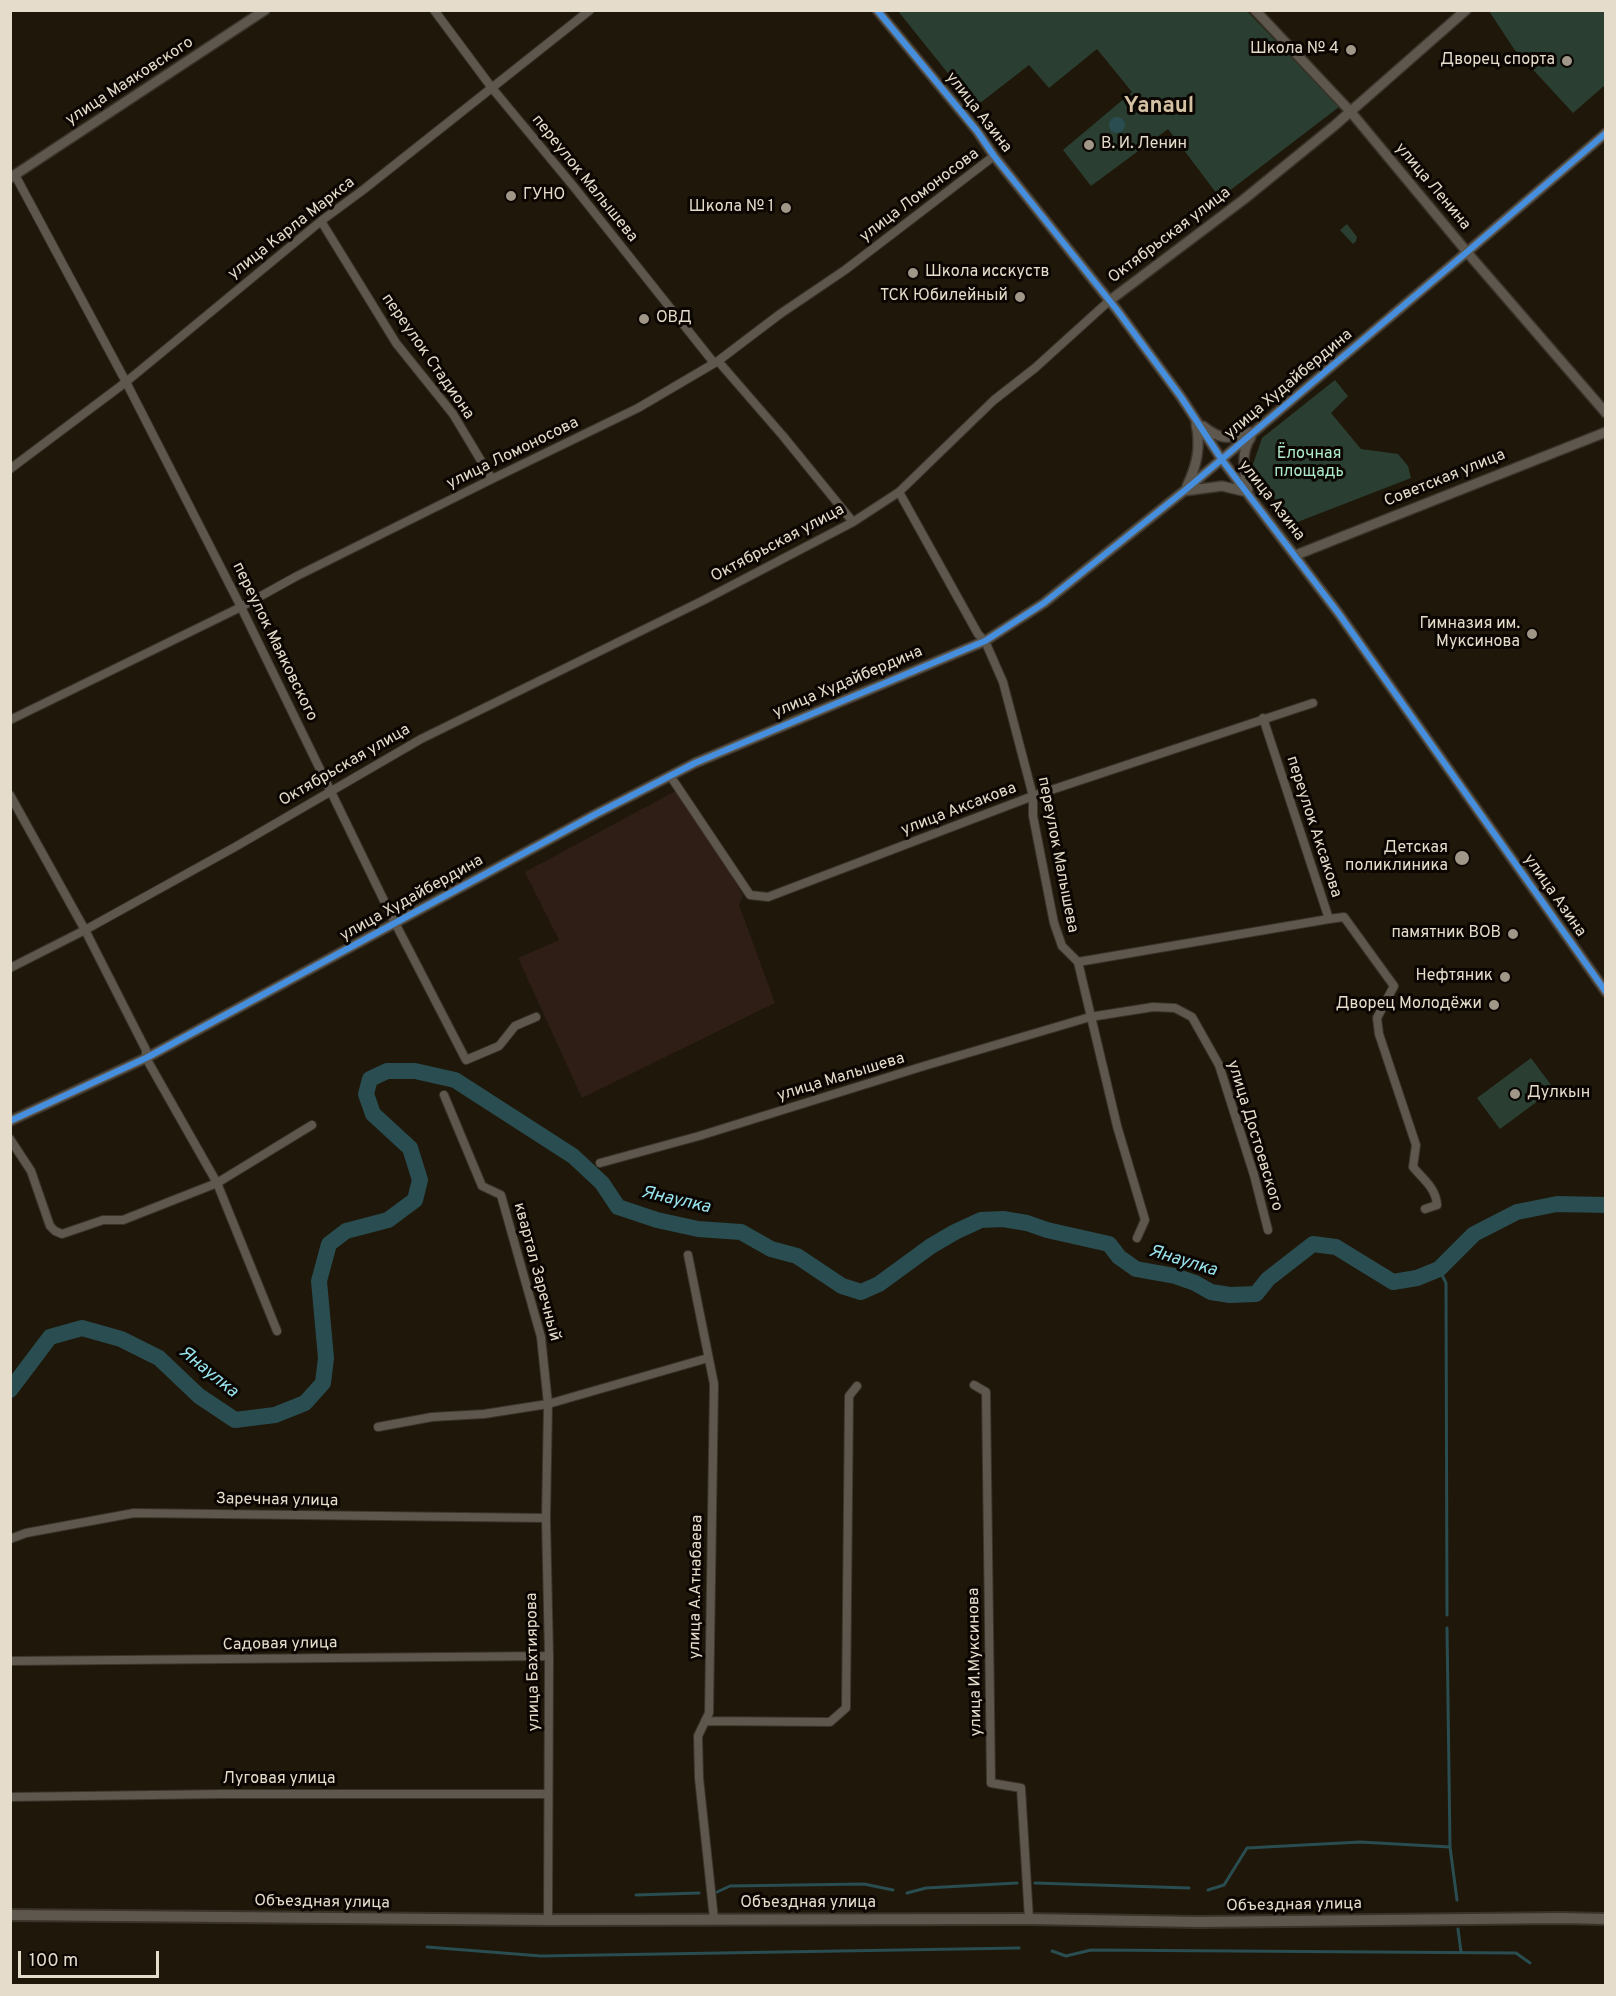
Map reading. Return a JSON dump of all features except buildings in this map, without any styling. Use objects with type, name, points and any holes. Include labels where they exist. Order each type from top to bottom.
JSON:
[{"type":"main road","name":"Объездная улица","points":[[10,1915],[548,1920],[1029,1919],[1198,1922],[1605,1919]]},
{"type":"street","name":"улица Маяковского","points":[[12,173],[265,10]]},
{"type":"street","name":"переулок Малышева","points":[[434,10],[492,88],[716,362],[783,436],[853,522]]},
{"type":"street","name":"улица Карла Маркса","points":[[10,469],[126,382],[321,221],[590,10]]},
{"type":"street","name":"улица Азина","points":[[877,10],[977,131],[1181,397],[1222,460],[1296,555],[1605,992]]},
{"type":"street","name":"улица Ленина","points":[[1255,10],[1350,111],[1605,413]]},
{"type":"street","name":"Октябрьская улица","points":[[10,968],[85,930],[235,847],[421,739],[704,600],[853,522],[899,492],[994,400],[1035,368],[1109,301],[1243,200],[1334,126],[1466,10]]},
{"type":"street","name":"улица Худайбердина","points":[[10,1121],[146,1058],[596,814],[695,763],[985,641],[1044,603],[1222,460],[1605,133]]},
{"type":"street","name":"улица Ломоносова","points":[[10,720],[638,408],[716,362],[780,314],[845,270],[994,156]]},
{"type":"street","name":"переулок Маяковского","points":[[12,173],[126,382],[241,607],[395,924],[466,1060],[499,1046],[515,1026],[536,1017]]},
{"type":"street","name":"переулок Стадиона","points":[[321,221],[396,343],[453,414],[492,479]]},
{"type":"street","points":[[1195,420],[1215,436],[1240,436],[1256,430]]},
{"type":"street","points":[[1184,491],[1193,474],[1198,455],[1198,433],[1195,420]]},
{"type":"street","points":[[1184,491],[1222,486],[1248,493],[1243,467],[1247,443],[1256,430]]},
{"type":"street","name":"Советская улица","points":[[1296,555],[1605,432]]},
{"type":"street","name":"переулок Малышева","points":[[899,492],[978,634],[985,641],[1003,682],[1033,796],[1034,816],[1054,923],[1062,945],[1078,962],[1117,1126],[1145,1221],[1137,1238]]},
{"type":"street","name":"улица Аксакова","points":[[671,777],[750,895],[768,897],[1033,796],[1313,703]]},
{"type":"street","name":"переулок Аксакова","points":[[1263,718],[1329,920],[1344,917],[1394,986],[1377,1018],[1379,1034],[1416,1145],[1413,1167],[1427,1181],[1437,1198],[1437,1205],[1425,1209]]},
{"type":"street","points":[[10,795],[85,930],[146,1050],[146,1058],[217,1183],[277,1331]]},
{"type":"street","points":[[1078,962],[1329,920]]},
{"type":"street","name":"улица Достоевского","points":[[1090,1017],[1153,1007],[1175,1008],[1192,1017],[1220,1065],[1268,1230]]},
{"type":"street","name":"улица Малышева","points":[[600,1163],[699,1136],[1090,1017]]},
{"type":"street","name":"квартал Заречный","points":[[444,1095],[482,1186],[501,1195],[541,1337],[548,1404]]},
{"type":"street","points":[[10,1139],[31,1171],[50,1226],[62,1234],[103,1220],[123,1220],[217,1183],[312,1125]]},
{"type":"street","name":"улица А.Атнабаева","points":[[688,1255],[714,1384],[709,1713],[698,1736],[699,1778],[714,1919]]},
{"type":"street","points":[[378,1427],[432,1417],[484,1414],[548,1404],[708,1358]]},
{"type":"street","name":"улица И.Муксинова","points":[[974,1385],[986,1392],[991,1783],[1021,1788],[1029,1919]]},
{"type":"street","points":[[705,1721],[830,1722],[846,1708],[849,1396],[857,1386]]},
{"type":"street","name":"улица Бахтиярова","points":[[548,1404],[546,1518],[549,1656],[548,1920]]},
{"type":"street","name":"Заречная улица","points":[[10,1539],[26,1533],[134,1513],[546,1518]]},
{"type":"street","name":"Садовая улица","points":[[10,1661],[549,1656]]},
{"type":"street","name":"Луговая улица","points":[[10,1797],[212,1794],[548,1794]]},
{"type":"shaded area","points":[[681,788],[743,895],[739,905],[775,1003],[582,1098],[518,958],[559,940],[525,872]]},
{"type":"green space","points":[[898,11],[1247,11],[1339,107],[1220,198],[1168,129],[1091,186],[1063,150],[1132,92],[1097,49],[1049,88],[1029,65],[975,107]]},
{"type":"green space","points":[[1489,11],[1605,11],[1605,85],[1573,113],[1514,49]]},
{"type":"green space","points":[[1347,224],[1357,237],[1353,244],[1340,230]]},
{"type":"green space","name":"Ёлочная площадь","points":[[1335,380],[1348,396],[1331,413],[1361,449],[1398,454],[1408,466],[1411,478],[1295,523],[1251,470],[1262,438]]},
{"type":"green space","name":"Дулкын","points":[[1531,1058],[1554,1089],[1500,1129],[1477,1098]]},
{"type":"water","points":[[1117,117],[1123,119],[1125,125],[1123,131],[1117,133],[1111,131],[1109,125],[1111,119]]},
{"type":"waterway","name":"Янаулка","points":[[10,1390],[50,1337],[82,1328],[121,1339],[159,1358],[199,1396],[235,1420],[275,1415],[305,1403],[323,1383],[326,1358],[319,1281],[329,1244],[346,1231],[388,1220],[415,1200],[420,1180],[410,1148],[373,1114],[366,1094],[370,1079],[387,1071],[415,1071],[455,1080],[573,1156],[602,1183],[618,1207],[657,1220],[698,1229],[741,1232],[771,1249],[797,1256],[842,1286],[861,1292],[879,1284],[931,1246],[981,1220],[1003,1219],[1027,1223],[1047,1230],[1109,1244],[1119,1257],[1136,1269],[1175,1276],[1211,1292],[1230,1295],[1256,1294],[1268,1279],[1313,1244],[1336,1247],[1393,1282],[1417,1278],[1439,1269],[1474,1234],[1517,1212],[1557,1204],[1606,1205]]},
{"type":"waterway","points":[[1439,1269],[1446,1283],[1447,1615]]},
{"type":"waterway","points":[[1447,1628],[1450,1847],[1457,1900]]},
{"type":"waterway","points":[[1208,1890],[1224,1885],[1247,1848],[1360,1842],[1450,1847]]},
{"type":"waterway","points":[[907,1893],[926,1888],[1017,1883]]},
{"type":"waterway","points":[[1035,1883],[1189,1888]]},
{"type":"waterway","points":[[717,1892],[730,1886],[864,1884],[893,1890]]},
{"type":"waterway","points":[[636,1895],[699,1893]]},
{"type":"waterway","points":[[1458,1929],[1461,1952]]},
{"type":"waterway","points":[[427,1947],[541,1956],[1019,1948]]},
{"type":"waterway","points":[[1052,1951],[1066,1956],[1091,1950],[1516,1953],[1530,1963]]},
{"type":"cycle path","points":[[877,10],[977,131],[994,156],[1117,310],[1181,397],[1222,460],[1339,614],[1606,992]]},
{"type":"cycle path","points":[[10,1121],[146,1058],[596,814],[695,763],[985,641],[1044,603],[1184,491],[1606,133]]},
{"type":"place","name":"Школа № 4","points":[[1351,50]]},
{"type":"place","name":"Дворец спорта","points":[[1567,61]]},
{"type":"place","name":"В. И. Ленин","points":[[1089,145]]},
{"type":"place","name":"ГУНО","points":[[511,196]]},
{"type":"place","name":"Школа № 1","points":[[786,208]]},
{"type":"place","name":"Школа исскуств","points":[[913,273]]},
{"type":"place","name":"ТСК Юбилейный","points":[[1020,297]]},
{"type":"place","name":"ОВД","points":[[644,319]]},
{"type":"place","name":"Гимназия им. Муксинова","points":[[1532,634]]},
{"type":"place","name":"Детская поликлиника","points":[[1462,858]]},
{"type":"place","name":"памятник ВОВ","points":[[1513,934]]},
{"type":"place","name":"Нефтяник","points":[[1505,977]]},
{"type":"place","name":"Дворец Молодёжи","points":[[1494,1005]]},
{"type":"place","name":"Дулкын","points":[[1515,1094]]},
{"type":"district","name":"Yanaul","points":[[1159,108]]}]
